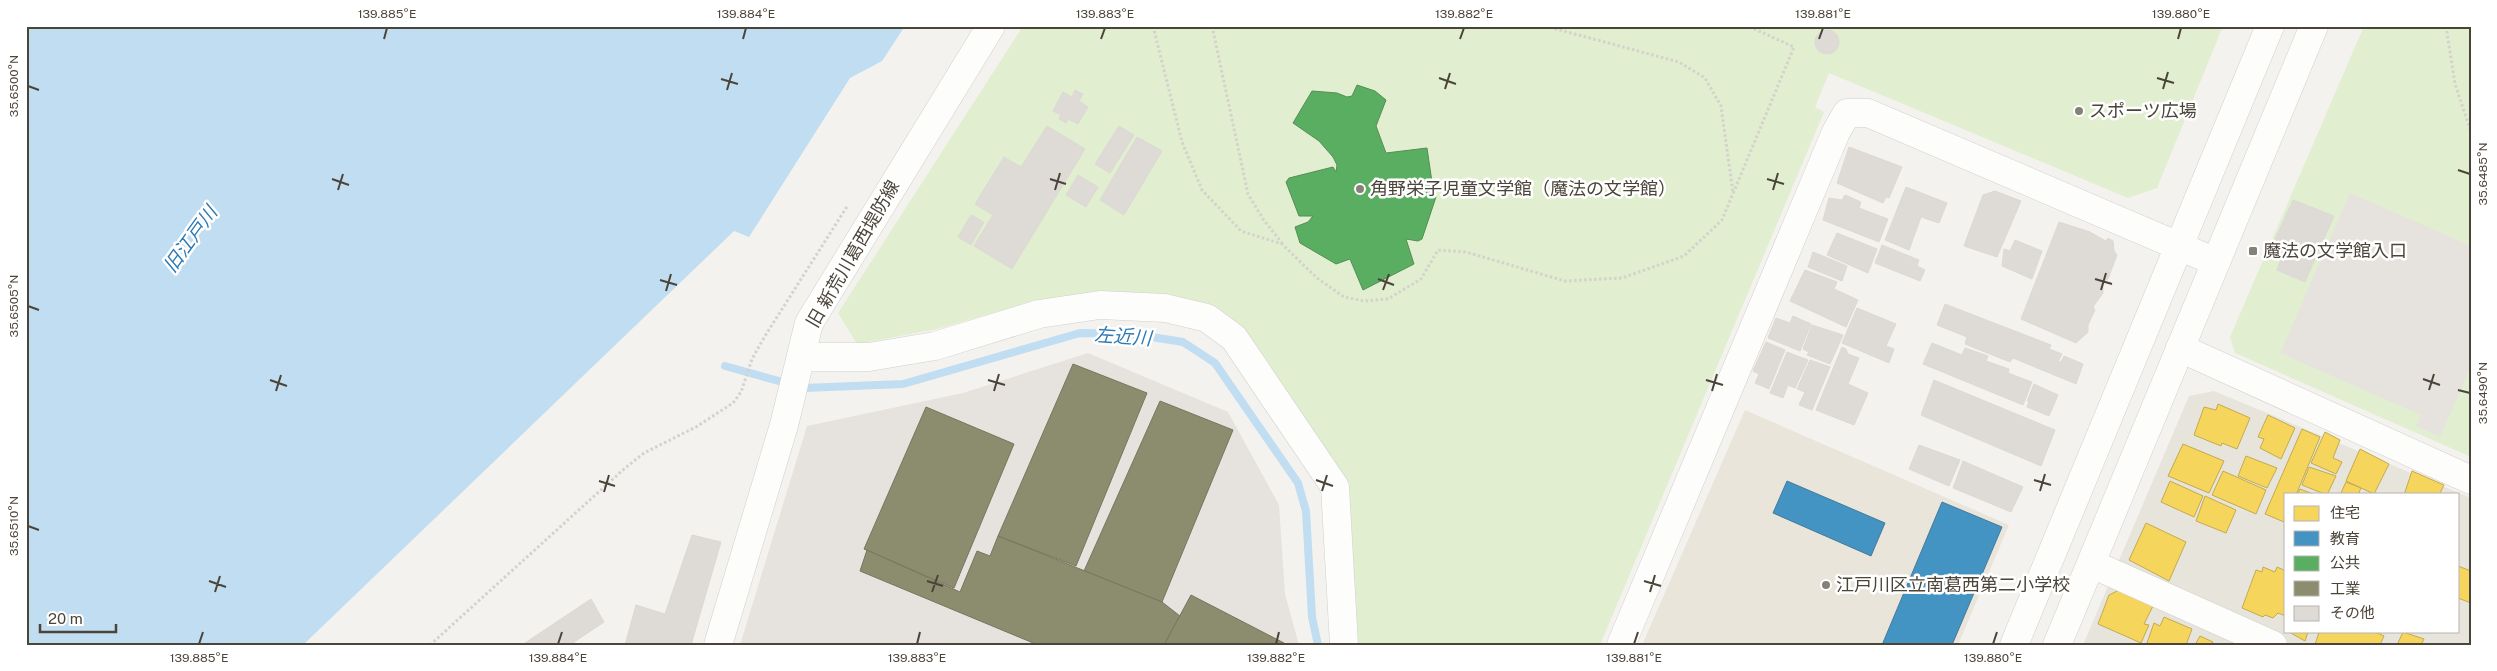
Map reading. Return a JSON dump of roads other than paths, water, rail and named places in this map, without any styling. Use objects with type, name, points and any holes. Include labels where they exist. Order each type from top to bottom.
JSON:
[{"type":"street","name":"旧 新荒川葛西堤防線","points":[[718,645],[784,425],[809,323],[991,26]]},
{"type":"street","points":[[2014,645],[2270,26]]},
{"type":"street","points":[[2057,645],[2314,26]]},
{"type":"street","points":[[1622,645],[1836,132],[1847,113],[1868,113],[2216,262]]},
{"type":"street","points":[[801,357],[869,356],[935,346],[1040,314],[1100,305],[1165,308],[1207,318],[1234,338],[1335,487],[1344,645]]},
{"type":"street","points":[[2180,348],[2471,480]]},
{"type":"street","points":[[2092,564],[2273,645]]},
{"type":"water","name":"旧江戸川","points":[[26,26],[905,26],[882,61],[850,78],[749,237],[734,231],[303,645],[26,645]]},
{"type":"waterway","name":"左近川","points":[[725,366],[804,388],[903,384],[1080,333],[1133,334],[1183,342],[1215,363],[1298,483],[1306,511],[1312,617],[1318,645]]},
{"type":"place","name":"スポーツ広場","points":[[2079,111]]},
{"type":"place","name":"角野栄子児童文学館（魔法の文学館）","points":[[1360,189]]},
{"type":"place","name":"魔法の文学館入口","points":[[2253,251]]},
{"type":"place","name":"江戸川区立南葛西第二小学校","points":[[1826,585]]}]
